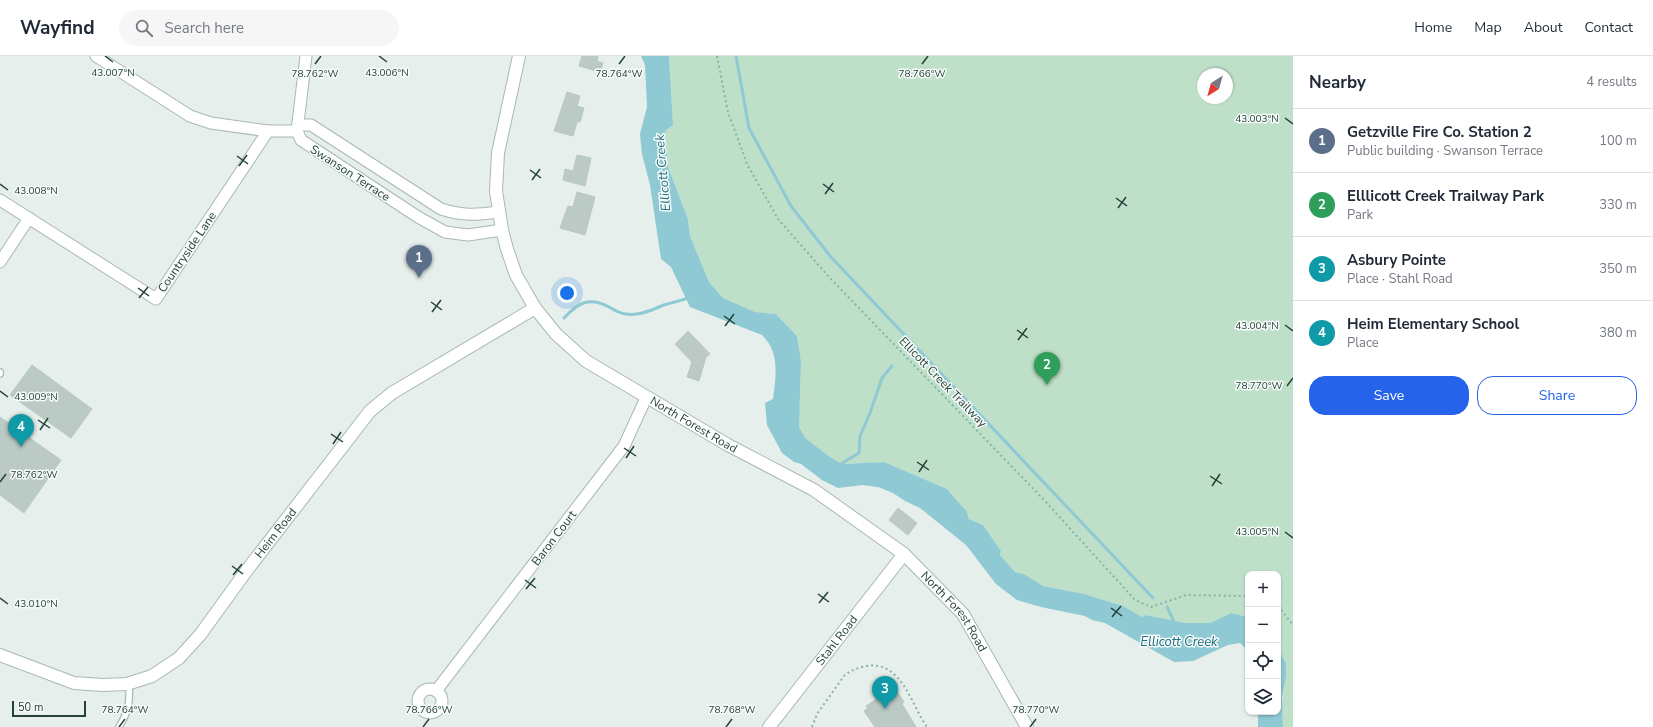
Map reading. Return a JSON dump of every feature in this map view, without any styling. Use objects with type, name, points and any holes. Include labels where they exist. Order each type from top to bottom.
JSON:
[{"type":"street","name":"Swanson Terrace","points":[[96,56],[190,116],[211,123],[268,131],[312,125],[441,209],[457,214],[474,215],[498,212]]},
{"type":"street","points":[[298,128],[306,56]]},
{"type":"street","name":"North Forest Road","points":[[519,56],[498,153],[496,191],[498,212],[502,230],[516,275],[535,308],[556,334],[586,361],[646,398],[728,445],[814,490],[904,554],[962,614],[1027,727]]},
{"type":"street","name":"Swanson Terrace","points":[[298,128],[301,140],[418,217],[445,232],[468,235],[502,230]]},
{"type":"street","name":"Countryside Lane","points":[[0,200],[156,299],[268,131]]},
{"type":"street","points":[[0,262],[29,218]]},
{"type":"street","name":"Heim Road","points":[[0,655],[74,683],[103,685],[129,683],[152,676],[179,658],[200,635],[247,570],[370,411],[392,393],[535,308]]},
{"type":"street","name":"Baron Court","points":[[436,691],[624,446],[646,398]]},
{"type":"street","name":"Stahl Road","points":[[768,727],[904,554]]},
{"type":"lane","points":[[119,727],[124,720],[130,702],[129,683]]},
{"type":"path","name":"Ellicott Creek Trailway","points":[[717,56],[728,112],[747,164],[778,219],[829,277],[1050,506],[1135,600],[1151,607],[1186,595],[1245,596]]},
{"type":"path","points":[[1279,607],[1293,625]]},
{"type":"path","points":[[812,727],[817,714],[844,676],[850,671],[873,665],[882,666],[897,676],[927,727]]},
{"type":"green space","points":[[669,56],[1293,56],[1293,727],[1283,727],[1282,703],[1286,678],[1286,663],[1281,654],[1281,571],[1245,571],[1245,616],[1231,613],[1210,623],[1185,623],[1146,615],[1142,617],[1123,606],[1084,594],[1043,586],[1024,574],[1015,572],[1000,555],[1001,551],[983,525],[969,519],[967,512],[947,489],[884,462],[842,464],[803,437],[798,425],[801,361],[797,336],[776,314],[755,312],[723,298],[709,282],[690,236],[688,219],[668,167],[665,131],[673,125]]},
{"type":"water","name":"Ellicott Creek","points":[[641,56],[669,56],[673,125],[665,131],[668,167],[688,219],[690,236],[709,282],[723,298],[755,312],[776,314],[797,336],[801,361],[799,427],[805,438],[842,464],[884,462],[947,489],[967,512],[969,519],[983,525],[1001,551],[1000,555],[1015,572],[1024,574],[1043,586],[1084,594],[1123,606],[1142,617],[1146,615],[1185,623],[1210,623],[1231,613],[1245,616],[1245,648],[1240,643],[1228,645],[1193,661],[1174,662],[1105,623],[1092,620],[1085,616],[1041,607],[1017,600],[996,584],[966,545],[920,508],[893,493],[878,487],[862,485],[838,488],[822,480],[801,464],[794,462],[782,453],[767,425],[765,403],[773,399],[776,373],[772,349],[768,342],[762,335],[690,307],[671,267],[661,259],[650,185],[642,154],[640,134],[647,107],[645,65]]},
{"type":"water","points":[[1281,654],[1286,663],[1286,678],[1282,698],[1283,727],[1258,727],[1258,715],[1281,715]]},
{"type":"building","points":[[582,56],[598,56],[597,61],[603,63],[600,72],[579,66]]},
{"type":"building","points":[[567,92],[580,96],[577,106],[584,108],[580,122],[577,122],[573,136],[554,131]]},
{"type":"building","points":[[577,155],[591,158],[585,186],[563,180],[565,169],[573,171]]},
{"type":"building","points":[[577,192],[595,197],[585,235],[560,228],[568,206],[573,207]]},
{"type":"building","points":[[688,331],[710,354],[706,357],[699,381],[687,377],[692,362],[675,344]]},
{"type":"building","points":[[32,365],[92,409],[71,438],[10,395]]},
{"type":"building","points":[[0,417],[61,460],[24,513],[0,495]]},
{"type":"building","points":[[898,508],[917,523],[908,535],[889,520]]},
{"type":"building","points":[[896,690],[904,702],[902,704],[916,727],[875,727],[864,711],[868,708],[866,706],[890,691],[891,693]]},
{"type":"waterway","points":[[736,56],[749,128],[791,206],[830,256],[1153,598]]},
{"type":"waterway","points":[[564,318],[574,308],[584,303],[596,302],[617,312],[636,314],[690,297]]},
{"type":"waterway","points":[[839,465],[859,453],[860,436],[882,378],[892,366]]},
{"type":"waterway","points":[[1167,607],[1174,622]]},
{"type":"place","name":"Getzville Fire Co. Station 2","points":[[419,278]]},
{"type":"place","name":"Elllicott Creek Trailway Park","points":[[1047,385]]},
{"type":"place","name":"Heim Elementary School","points":[[21,447]]},
{"type":"place","name":"Asbury Pointe","points":[[885,709]]}]
